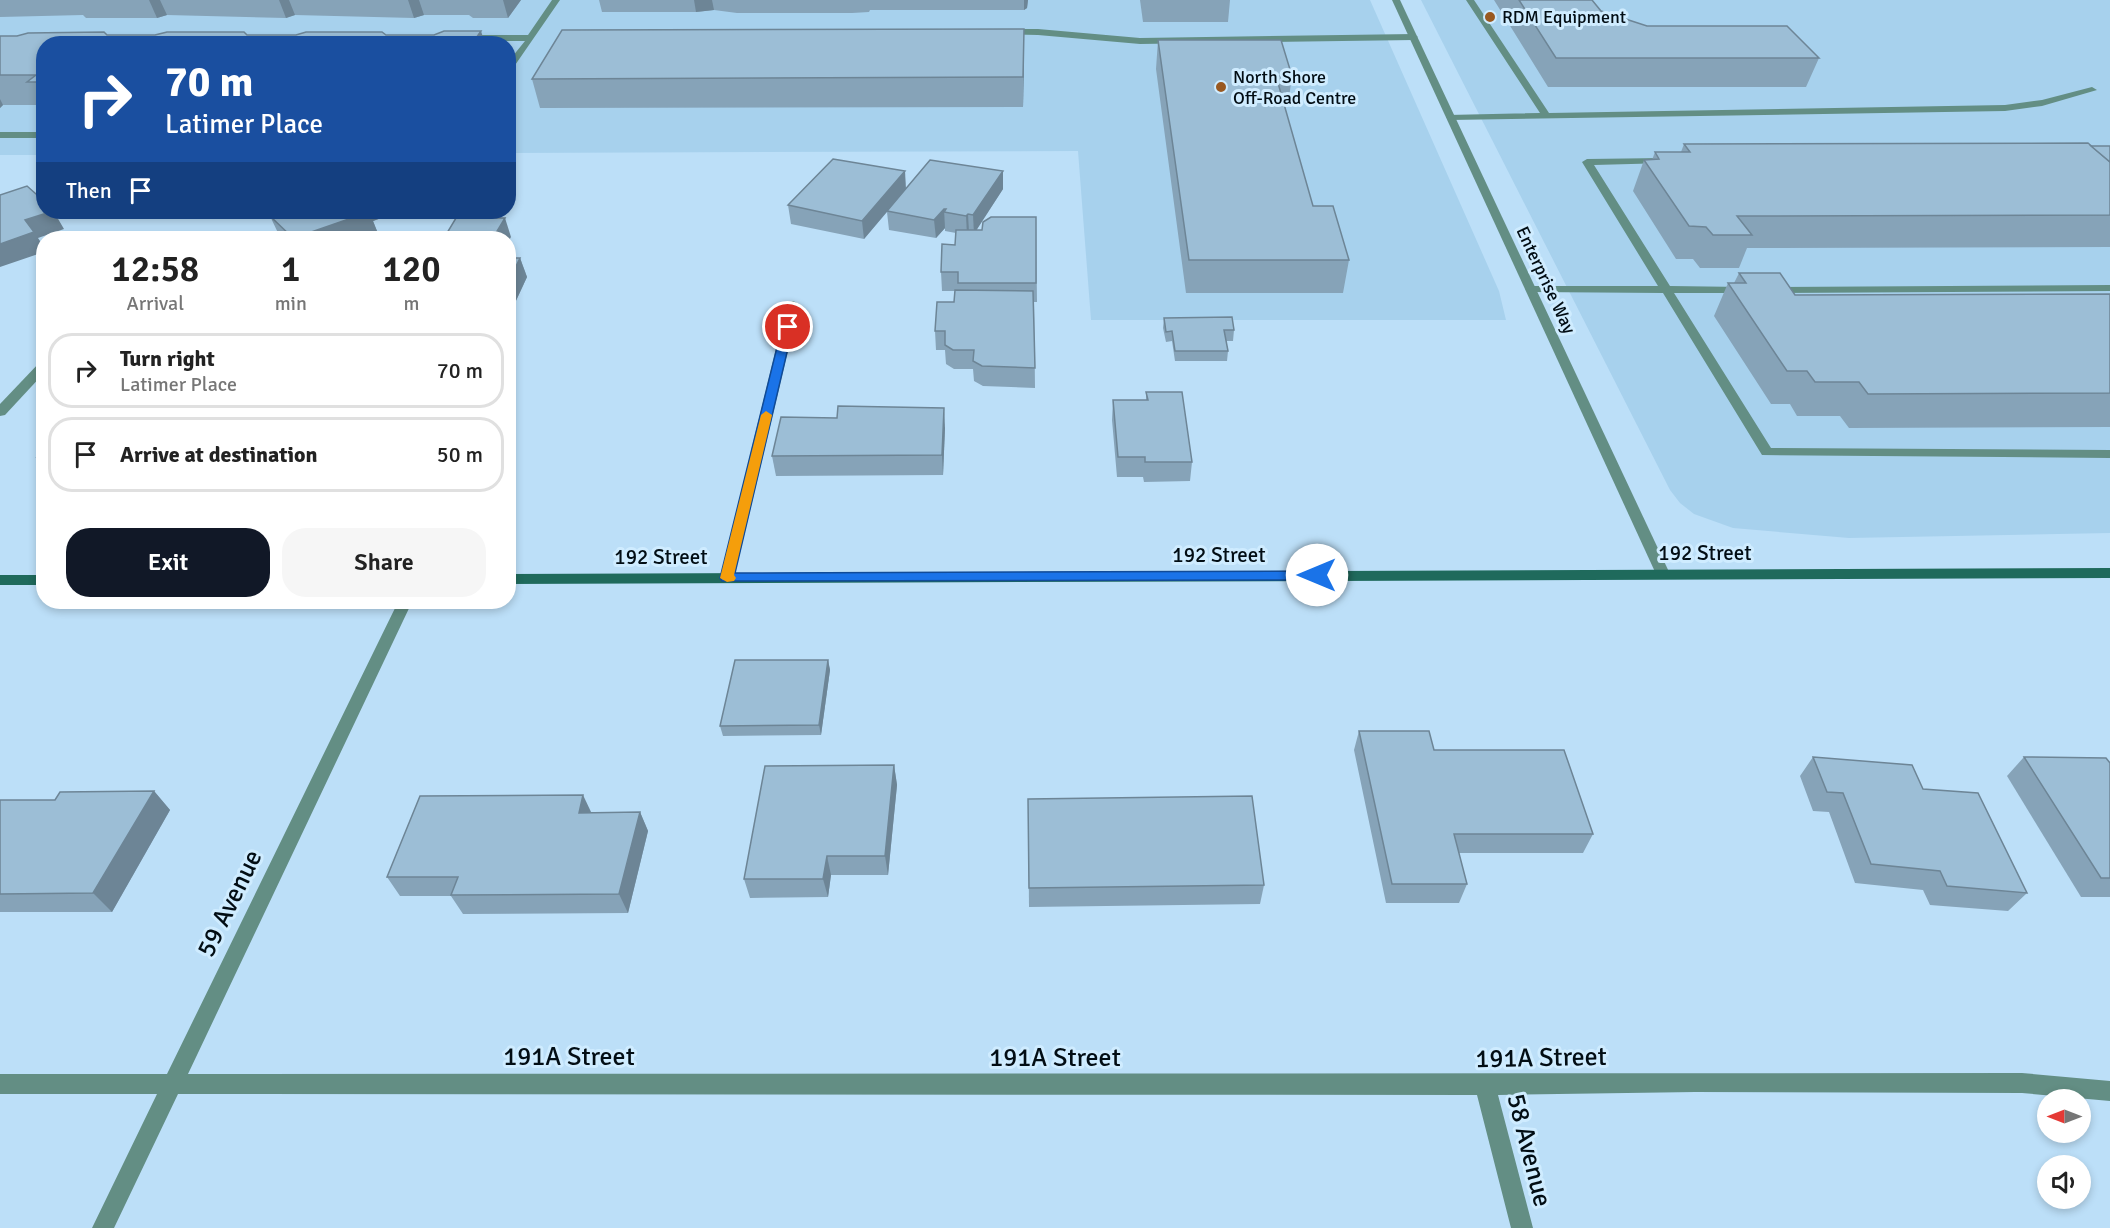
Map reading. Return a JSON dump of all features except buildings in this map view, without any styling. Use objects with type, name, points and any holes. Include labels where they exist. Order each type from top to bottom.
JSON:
[{"type":"main road","name":"192 Street","points":[[516,579],[2110,573]]},
{"type":"main road","points":[[0,580],[36,580]]},
{"type":"street","points":[[516,58],[556,0]]},
{"type":"street","name":"Enterprise Way","points":[[1396,0],[1664,574]]},
{"type":"street","points":[[1470,0],[1547,116]]},
{"type":"street","points":[[991,32],[1038,32],[1140,40],[1414,38]]},
{"type":"street","points":[[516,38],[531,38]]},
{"type":"street","points":[[1451,117],[2005,108],[2042,103],[2092,90]]},
{"type":"street","points":[[0,135],[36,135]]},
{"type":"street","points":[[1682,161],[1587,162],[1767,452],[2110,454]]},
{"type":"street","points":[[1531,289],[1666,291],[2110,288]]},
{"type":"street","points":[[727,578],[793,304]]},
{"type":"street","points":[[0,412],[36,373]]},
{"type":"street","name":"59 Avenue","points":[[103,1228],[402,609]]},
{"type":"street","name":"191A Street","points":[[0,1084],[2022,1083],[2110,1091]]},
{"type":"street","name":"58 Avenue","points":[[1485,1085],[1522,1228]]},
{"type":"shaded area","points":[[0,0],[1370,0],[1499,291],[1506,320],[1091,320],[1078,151],[516,153],[516,36],[36,36],[36,155],[0,155]]},
{"type":"shaded area","points":[[1421,0],[2110,0],[2110,533],[1849,538],[1733,528],[1694,514],[1680,503],[1670,490]]},
{"type":"slow traffic","points":[[729,578],[727,578],[766,415]]},
{"type":"place","name":"RDM Equipment","points":[[1490,17]]},
{"type":"place","name":"North Shore Off-Road Centre","points":[[1221,87]]},
{"type":"route","points":[[788,327],[727,578],[1317,575]]}]
